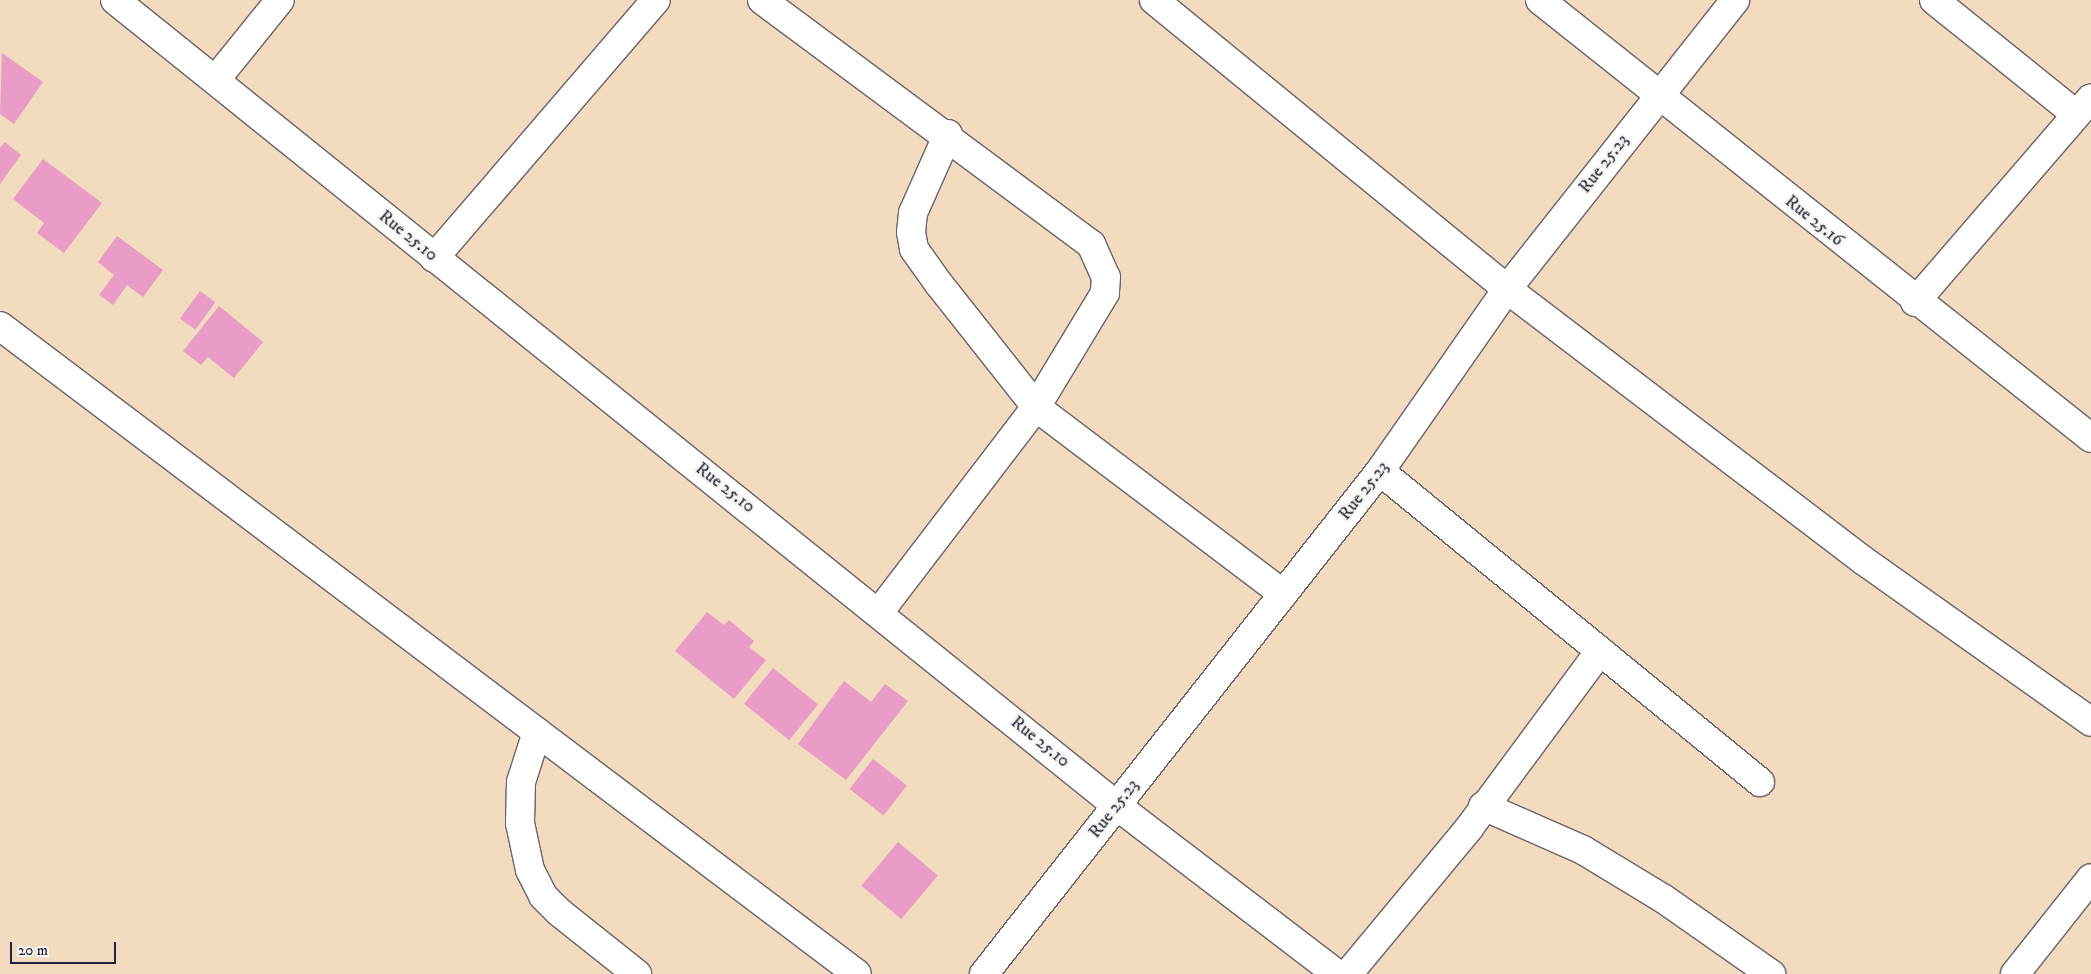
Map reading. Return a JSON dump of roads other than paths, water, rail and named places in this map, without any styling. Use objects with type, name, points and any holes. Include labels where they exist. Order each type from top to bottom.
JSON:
[{"type":"street","name":"Rue 25.10","points":[[115,0],[217,78],[434,258],[880,612],[1117,806],[1337,974]]},
{"type":"street","points":[[217,78],[280,0]]},
{"type":"street","points":[[434,258],[656,0]]},
{"type":"street","points":[[762,0],[948,134],[1091,244],[1102,262],[1105,293],[1036,407],[880,612]]},
{"type":"street","points":[[1154,0],[1507,289],[1864,561],[2091,722]]},
{"type":"street","name":"Rue 25.16","points":[[1540,0],[1915,302],[2091,438]]},
{"type":"street","name":"Rue 25.23","points":[[984,974],[1380,471],[1507,289],[1658,94],[1735,0]]},
{"type":"street","points":[[1915,302],[2083,106],[1934,0]]},
{"type":"street","points":[[948,134],[913,212],[914,249],[1036,407],[1283,594]]},
{"type":"street","points":[[0,326],[857,974]]},
{"type":"street","points":[[1380,471],[1760,782]]},
{"type":"street","points":[[1348,974],[1410,903],[1600,651]]},
{"type":"street","points":[[537,732],[521,782],[520,824],[530,870],[543,896],[559,912],[637,974]]},
{"type":"street","points":[[1482,806],[1583,850],[1664,899],[1770,974]]},
{"type":"street","points":[[2015,974],[2091,878]]}]
